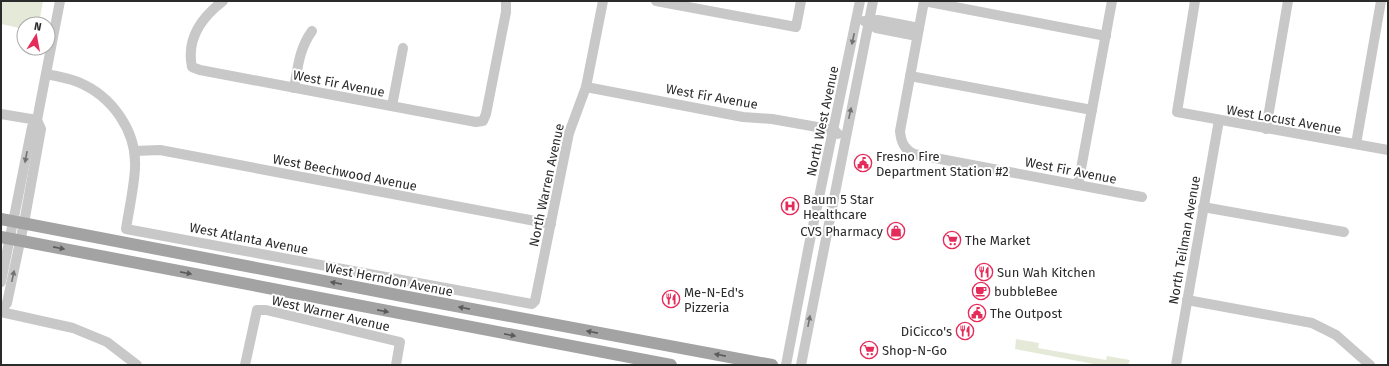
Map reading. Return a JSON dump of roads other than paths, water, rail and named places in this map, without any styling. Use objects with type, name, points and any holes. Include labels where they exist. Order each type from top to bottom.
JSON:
[{"type":"main road","name":"West Herndon Avenue","points":[[1,219],[421,300],[772,365]]},
{"type":"main road","points":[[10,239],[671,365]]},
{"type":"street","points":[[1,282],[10,239],[19,222],[32,128],[37,120],[60,1]]},
{"type":"street","name":"West Fir Avenue","points":[[223,1],[208,12],[198,27],[190,59],[192,67],[200,70],[476,122],[483,121],[486,114],[505,19],[506,1]]},
{"type":"street","name":"North Warren Avenue","points":[[532,304],[535,301],[569,133],[586,87],[603,1]]},
{"type":"street","points":[[656,1],[796,28],[800,1]]},
{"type":"street","name":"North West Avenue","points":[[786,365],[860,1]]},
{"type":"street","name":"North West Avenue","points":[[800,365],[873,1]]},
{"type":"street","points":[[1092,110],[910,76],[918,32],[924,1],[1106,36]]},
{"type":"street","points":[[1078,184],[1112,1]]},
{"type":"street","name":"West Locust Avenue","points":[[1195,1],[1177,112],[1388,150]]},
{"type":"street","points":[[1266,129],[1288,1]]},
{"type":"street","points":[[1356,144],[1381,1]]},
{"type":"street","points":[[857,20],[869,22],[876,28],[918,32]]},
{"type":"street","points":[[294,88],[300,52],[312,31]]},
{"type":"street","points":[[392,106],[403,48]]},
{"type":"street","points":[[46,74],[78,82],[102,96],[112,105],[126,126],[134,151]]},
{"type":"street","name":"West Fir Avenue","points":[[910,76],[900,131],[904,145],[914,154],[1142,197]]},
{"type":"street","name":"West Fir Avenue","points":[[586,87],[743,117],[772,119],[834,130]]},
{"type":"street","points":[[1,114],[37,120]]},
{"type":"street","name":"North Teilman Avenue","points":[[1176,365],[1219,120]]},
{"type":"street","points":[[834,130],[838,134],[839,138],[831,180],[835,188]]},
{"type":"street","name":"West Beechwood Avenue","points":[[134,151],[160,150],[551,224]]},
{"type":"street","name":"West Atlanta Avenue","points":[[134,151],[134,178],[126,229],[532,304]]},
{"type":"street","points":[[1203,207],[1344,232]]},
{"type":"street","points":[[10,239],[7,303],[1,311],[73,328],[107,342],[137,365]]},
{"type":"street","points":[[1187,300],[1312,323],[1336,335],[1370,365]]},
{"type":"street","name":"West Warner Avenue","points":[[245,365],[256,310],[266,310],[400,342],[396,365]]},
{"type":"place","name":"Fresno Fire Department Station #2","points":[[863,163]]},
{"type":"place","name":"Baum 5 Star Healthcare","points":[[790,206]]},
{"type":"place","name":"CVS Pharmacy","points":[[896,231]]},
{"type":"place","name":"The Market","points":[[952,240]]},
{"type":"place","name":"Sun Wah Kitchen","points":[[984,272]]},
{"type":"place","name":"bubbleBee","points":[[981,291]]},
{"type":"place","name":"Me-N-Ed's Pizzeria","points":[[671,299]]},
{"type":"place","name":"The Outpost","points":[[977,313]]},
{"type":"place","name":"DiCicco's","points":[[965,331]]},
{"type":"place","name":"Shop-N-Go","points":[[869,350]]}]
